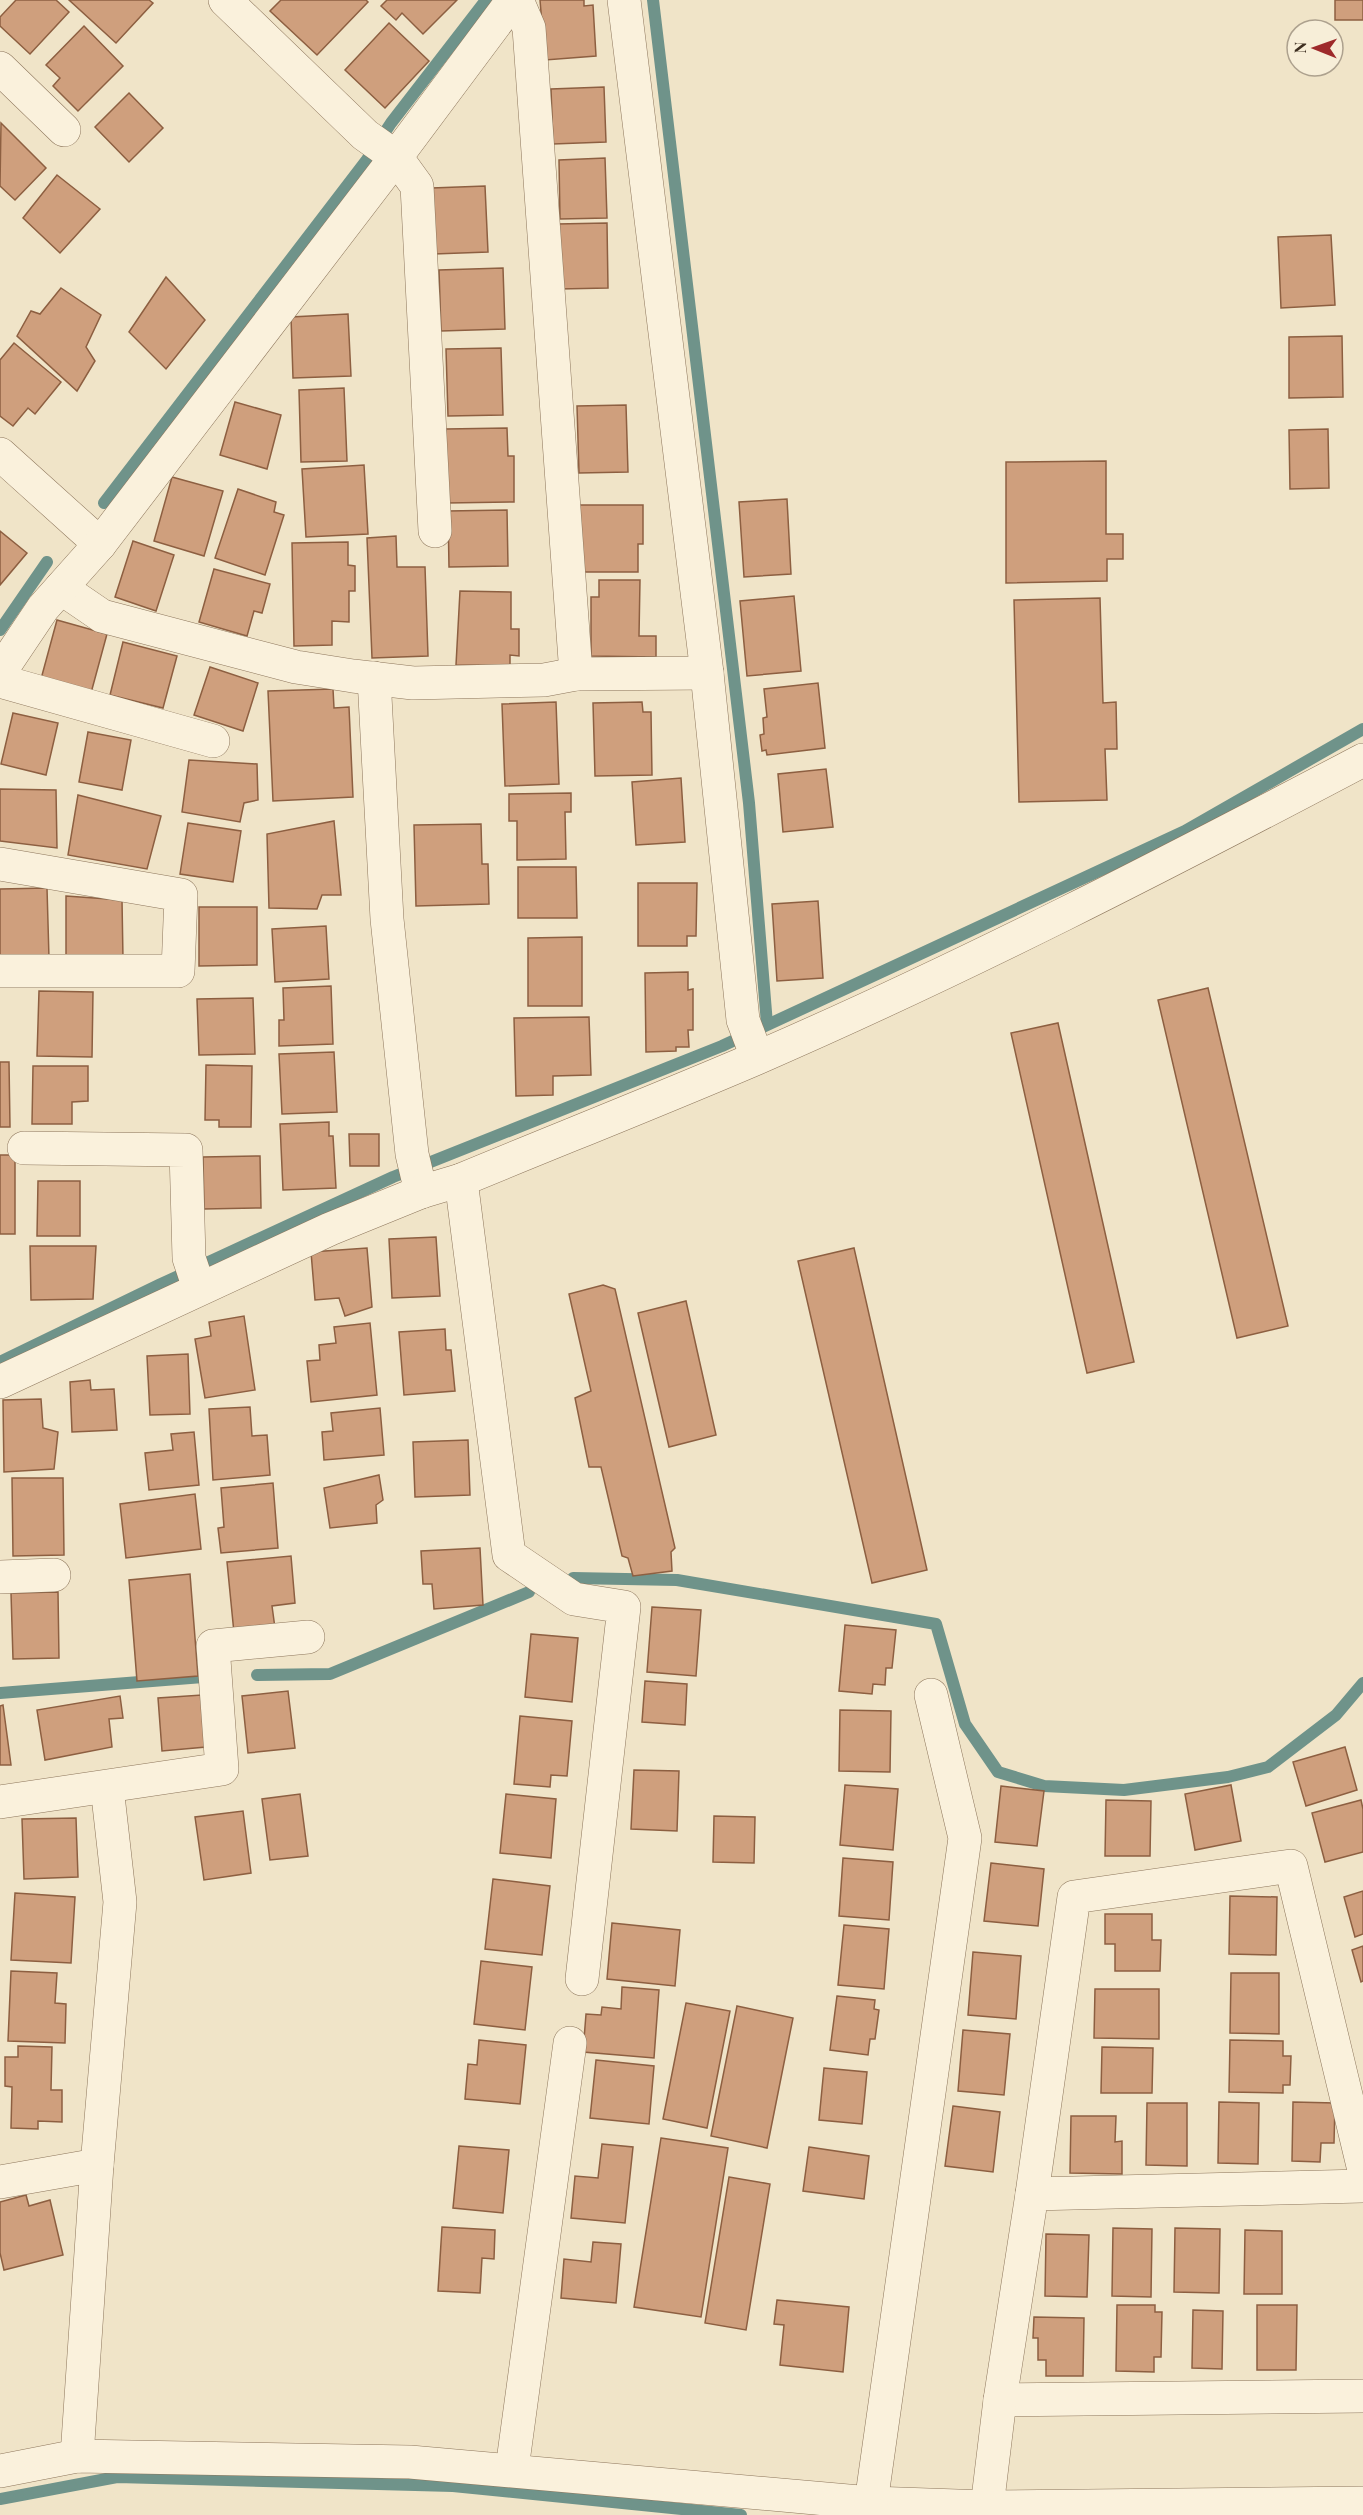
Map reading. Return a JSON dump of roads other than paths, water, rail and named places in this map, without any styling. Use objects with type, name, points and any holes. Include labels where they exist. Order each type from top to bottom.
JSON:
[{"type":"street","points":[[225,0],[381,146],[417,186],[435,531]]},
{"type":"street","points":[[0,672],[43,608],[100,544],[381,146],[515,0],[529,28],[576,674]]},
{"type":"street","points":[[624,0],[750,1039]]},
{"type":"street","points":[[0,68],[64,130]]},
{"type":"street","points":[[0,454],[100,544]]},
{"type":"street","points":[[61,588],[102,616],[297,667],[374,678],[425,683],[544,680],[576,674],[707,673]]},
{"type":"street","points":[[374,678],[387,919],[417,1175]]},
{"type":"street","points":[[0,681],[213,741]]},
{"type":"street","points":[[0,1382],[194,1275],[330,1229],[417,1175],[461,1180],[750,1039],[965,962],[1205,843],[1363,760]]},
{"type":"street","points":[[0,864],[181,895],[178,971],[0,971]]},
{"type":"street","points":[[24,1148],[186,1150],[194,1275]]},
{"type":"street","points":[[461,1180],[509,1555],[574,1599],[624,1607],[582,1979]]},
{"type":"street","points":[[0,1577],[54,1575]]},
{"type":"street","points":[[0,1802],[222,1769],[213,1646],[308,1637]]},
{"type":"street","points":[[871,2504],[965,1838],[932,1695]]},
{"type":"street","points":[[76,2456],[97,2165],[120,1902],[107,1787]]},
{"type":"street","points":[[987,2507],[1000,2400],[1074,1898],[1291,1866],[1363,2166]]},
{"type":"street","points":[[512,2469],[570,2043]]},
{"type":"street","points":[[0,2182],[97,2165]]},
{"type":"street","points":[[1032,2194],[1363,2186]]},
{"type":"street","points":[[1000,2400],[1363,2396]]},
{"type":"street","points":[[0,2471],[76,2456],[410,2462],[512,2469],[764,2504],[987,2507],[1363,2503]]},
{"type":"waterway","points":[[104,503],[366,161],[391,123],[486,0]]},
{"type":"waterway","points":[[653,0],[749,803],[767,1024]]},
{"type":"waterway","points":[[0,630],[47,562]]},
{"type":"waterway","points":[[0,1362],[159,1285],[393,1177],[722,1046],[1185,831],[1363,729]]},
{"type":"waterway","points":[[573,1578],[677,1580],[936,1624],[965,1724],[998,1772],[1044,1786],[1124,1790],[1228,1777],[1268,1767],[1336,1715],[1363,1683]]},
{"type":"waterway","points":[[257,1675],[330,1674],[529,1592]]},
{"type":"waterway","points":[[0,1693],[203,1677]]},
{"type":"waterway","points":[[0,2499],[117,2477],[453,2486],[741,2515]]}]
